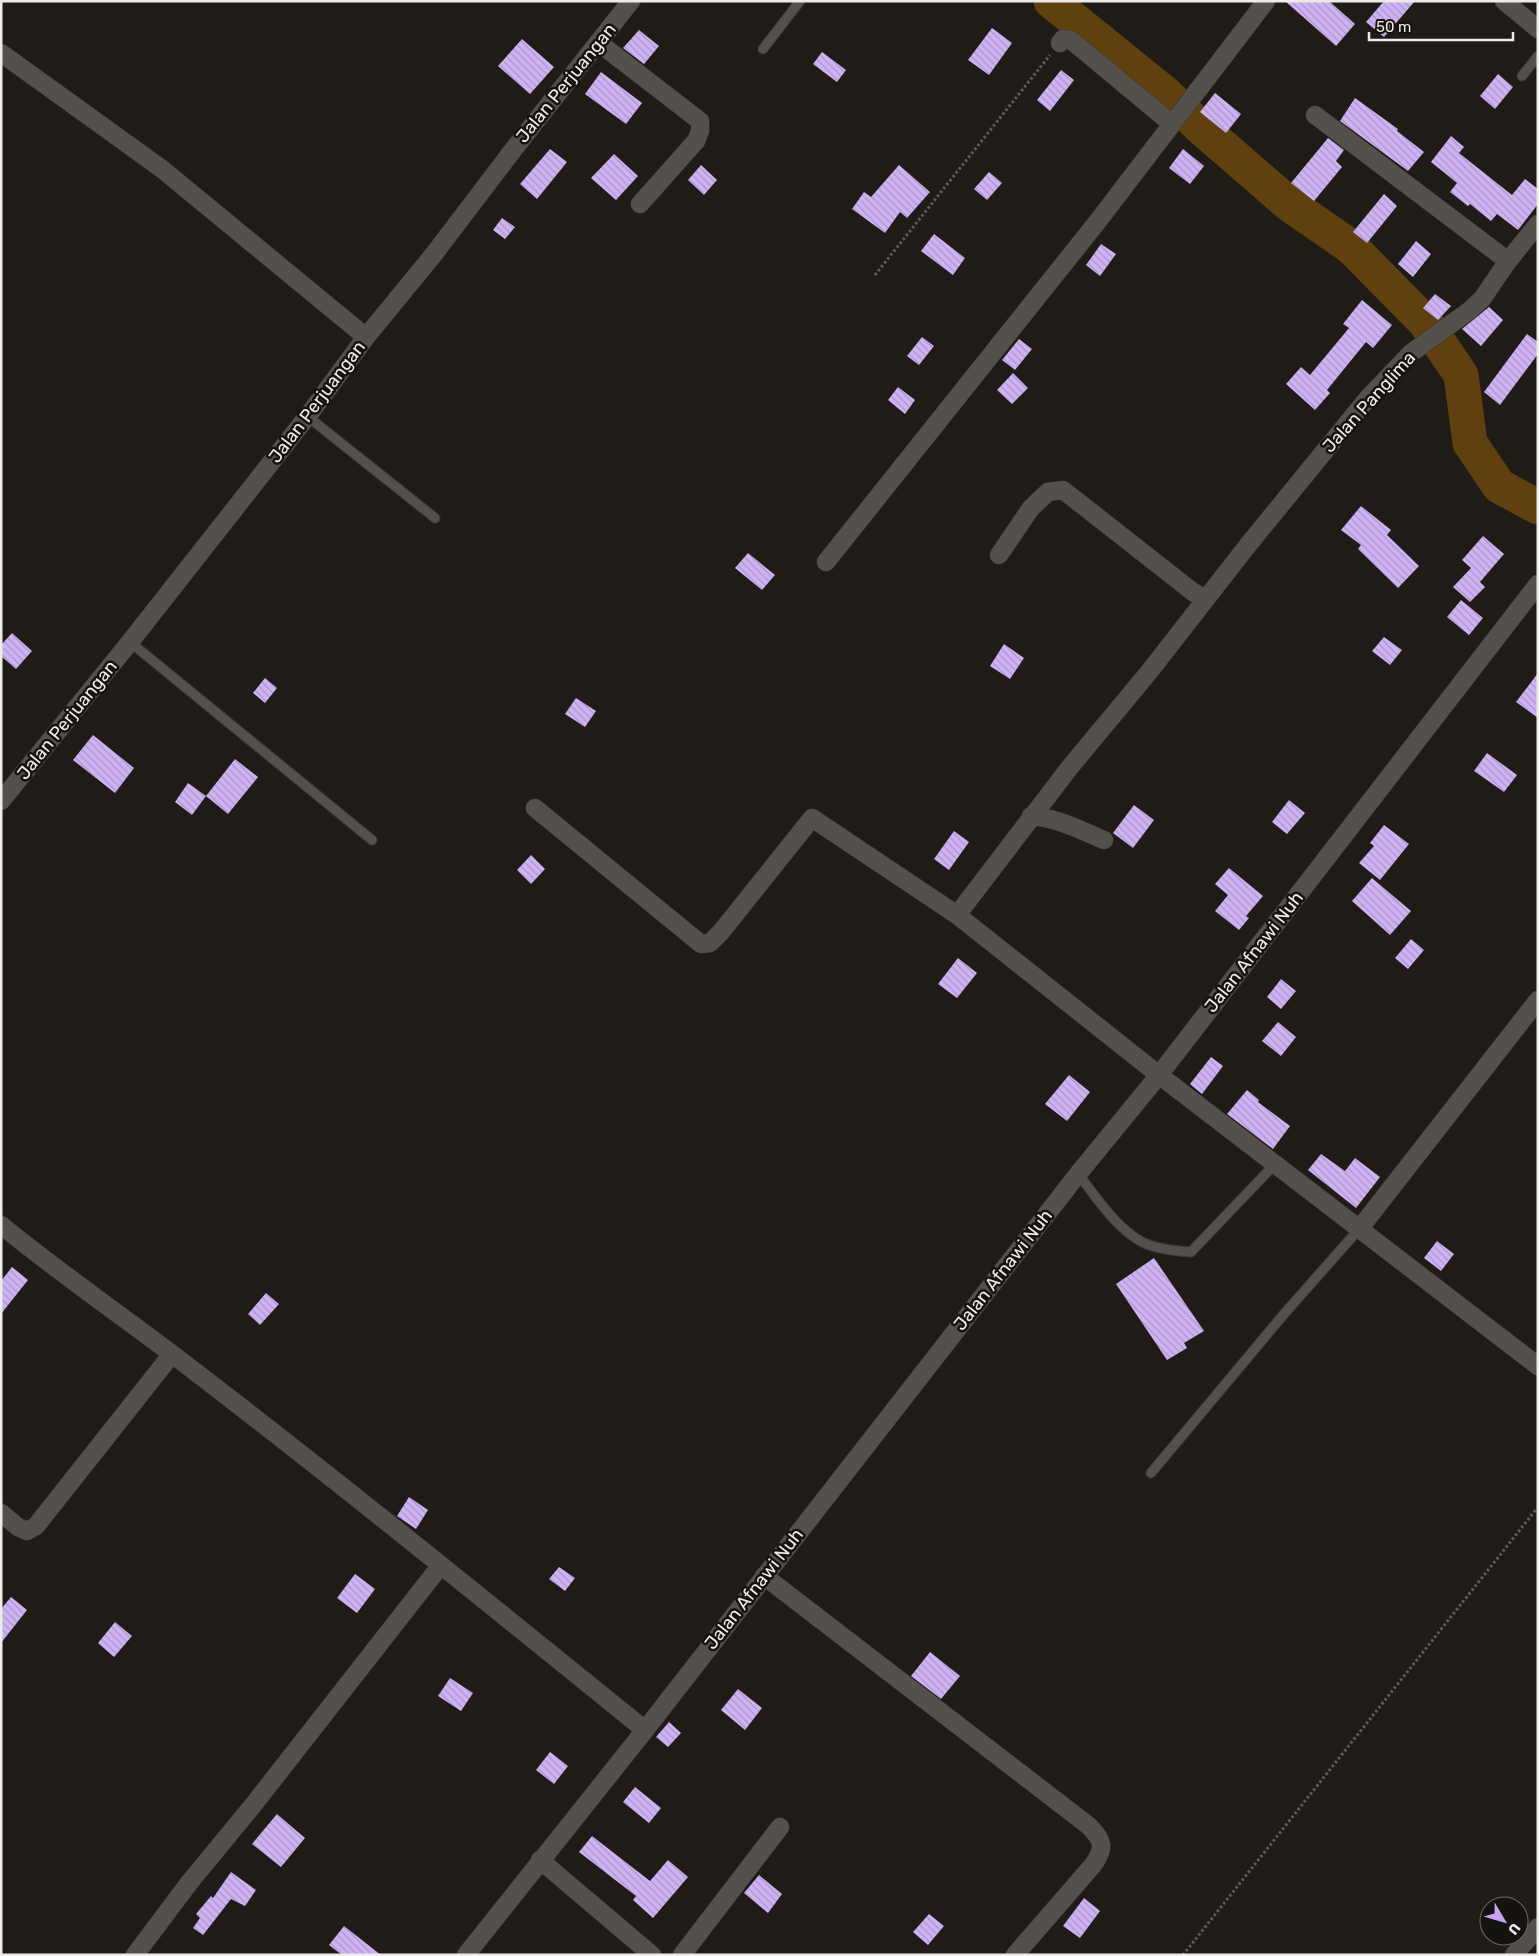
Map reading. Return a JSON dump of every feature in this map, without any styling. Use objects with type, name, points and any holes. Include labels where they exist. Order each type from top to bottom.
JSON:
[{"type":"street","name":"Jalan Perjuangan","points":[[1,801],[130,642],[307,416],[366,336],[434,254],[513,150],[631,1]]},
{"type":"street","points":[[826,562],[1098,221],[1266,1]]},
{"type":"street","points":[[1504,1],[1522,7],[1538,29]]},
{"type":"street","points":[[1060,43],[1063,39],[1071,40],[1173,122]]},
{"type":"street","points":[[599,43],[700,121],[700,131],[696,141],[640,204]]},
{"type":"street","points":[[1,53],[162,169],[366,336]]},
{"type":"street","points":[[1314,115],[1508,261]]},
{"type":"street","name":"Jalan Panglima","points":[[957,915],[1018,837],[1031,816],[1368,398],[1404,360],[1469,311],[1482,298],[1508,261],[1538,224]]},
{"type":"street","points":[[999,555],[1031,508],[1048,492],[1063,490],[1193,592],[1206,599]]},
{"type":"street","name":"Jalan Afnawi Nuh","points":[[466,1955],[645,1730],[1078,1174],[1159,1075],[1538,584]]},
{"type":"street","points":[[535,808],[687,934],[702,944],[710,943],[721,932],[812,818],[957,915],[1159,1075],[1538,1366]]},
{"type":"street","points":[[1031,816],[1044,817],[1064,823],[1104,840]]},
{"type":"street","points":[[1360,1228],[1538,1000]]},
{"type":"street","points":[[1,1225],[46,1261],[172,1354],[441,1565],[645,1730]]},
{"type":"street","points":[[1,1513],[18,1527],[27,1531],[36,1526],[172,1354]]},
{"type":"street","points":[[135,1955],[188,1883],[254,1804],[441,1565]]},
{"type":"street","points":[[764,1576],[918,1696],[1023,1774],[1089,1826],[1100,1838],[1102,1852],[1093,1865],[1015,1955]]},
{"type":"street","points":[[682,1955],[780,1827]]},
{"type":"street","points":[[540,1860],[652,1955]]},
{"type":"street","points":[[1514,1955],[1538,1927]]},
{"type":"lane","points":[[763,49],[800,1]]},
{"type":"lane","points":[[1522,76],[1538,56]]},
{"type":"lane","points":[[307,416],[435,518]]},
{"type":"lane","points":[[130,642],[372,840]]},
{"type":"lane","points":[[1078,1174],[1125,1230],[1143,1242],[1159,1248],[1191,1252],[1274,1164]]},
{"type":"lane","points":[[1151,1473],[1284,1314],[1360,1228]]},
{"type":"path","points":[[875,275],[1060,43]]},
{"type":"path","points":[[1183,1955],[1538,1507]]},
{"type":"building","points":[[1285,1],[1329,1],[1355,24],[1336,46]]},
{"type":"building","points":[[1384,1],[1415,1],[1384,37],[1366,22]]},
{"type":"building","points":[[992,28],[1012,43],[989,75],[968,60]]},
{"type":"building","points":[[639,30],[659,46],[644,64],[623,48]]},
{"type":"building","points":[[522,39],[554,67],[530,94],[498,66]]},
{"type":"building","points":[[822,52],[846,70],[837,82],[813,64]]},
{"type":"building","points":[[1061,70],[1074,80],[1050,111],[1037,100]]},
{"type":"building","points":[[601,72],[642,103],[626,124],[585,94]]},
{"type":"building","points":[[1498,74],[1513,87],[1495,109],[1480,96]]},
{"type":"building","points":[[1215,93],[1241,114],[1226,133],[1200,112]]},
{"type":"building","points":[[1355,98],[1398,129],[1397,131],[1424,152],[1408,171],[1340,121]]},
{"type":"building","points":[[1451,136],[1464,147],[1459,153],[1512,195],[1525,179],[1538,189],[1538,204],[1518,230],[1497,214],[1491,221],[1470,204],[1468,206],[1450,192],[1457,183],[1431,162]]},
{"type":"building","points":[[1328,138],[1344,150],[1336,161],[1342,167],[1314,201],[1291,183]]},
{"type":"building","points":[[550,149],[567,162],[537,199],[520,184]]},
{"type":"building","points":[[1183,149],[1204,166],[1190,184],[1169,168]]},
{"type":"building","points":[[614,154],[638,176],[616,200],[591,178]]},
{"type":"building","points":[[701,165],[717,180],[704,195],[688,180]]},
{"type":"building","points":[[899,165],[930,192],[907,218],[900,212],[885,233],[852,209],[864,192],[871,197]]},
{"type":"building","points":[[989,172],[1002,183],[987,200],[974,189]]},
{"type":"building","points":[[1384,194],[1397,206],[1367,243],[1353,232]]},
{"type":"building","points":[[502,218],[515,227],[505,239],[493,230]]},
{"type":"building","points":[[934,234],[965,258],[953,275],[921,251]]},
{"type":"building","points":[[1416,241],[1431,254],[1413,277],[1398,264]]},
{"type":"building","points":[[1101,244],[1116,254],[1100,276],[1086,265]]},
{"type":"building","points":[[1435,294],[1451,306],[1438,320],[1423,308]]},
{"type":"building","points":[[1362,300],[1392,325],[1373,348],[1366,342],[1327,390],[1330,393],[1315,410],[1286,384],[1301,367],[1310,375],[1349,328],[1343,324]]},
{"type":"building","points":[[1489,307],[1503,320],[1481,346],[1462,329]]},
{"type":"building","points":[[1527,334],[1538,342],[1538,354],[1500,405],[1484,392]]},
{"type":"building","points":[[922,337],[934,346],[919,365],[907,356]]},
{"type":"building","points":[[1019,339],[1032,349],[1015,370],[1002,360]]},
{"type":"building","points":[[1013,373],[1028,388],[1012,404],[997,390]]},
{"type":"building","points":[[898,387],[915,400],[905,414],[888,400]]},
{"type":"building","points":[[1361,506],[1391,530],[1387,535],[1419,566],[1398,588],[1358,549],[1361,545],[1341,530]]},
{"type":"building","points":[[1483,536],[1504,554],[1480,582],[1485,587],[1470,602],[1453,587],[1471,568],[1462,560]]},
{"type":"building","points":[[748,553],[775,575],[762,590],[735,568]]},
{"type":"building","points":[[1461,600],[1483,618],[1469,635],[1447,617]]},
{"type":"building","points":[[12,633],[32,651],[16,669],[1,656],[1,645]]},
{"type":"building","points":[[1384,637],[1402,650],[1390,665],[1372,651]]},
{"type":"building","points":[[1004,644],[1024,658],[1010,679],[990,666]]},
{"type":"building","points":[[1538,673],[1538,718],[1516,702]]},
{"type":"building","points":[[265,678],[277,688],[265,703],[253,693]]},
{"type":"building","points":[[576,698],[596,711],[585,727],[565,714]]},
{"type":"building","points":[[93,735],[134,768],[115,793],[73,760]]},
{"type":"building","points":[[1487,753],[1517,775],[1504,792],[1474,771]]},
{"type":"building","points":[[235,759],[258,777],[228,814],[206,796]]},
{"type":"building","points":[[188,783],[206,796],[192,815],[175,802]]},
{"type":"building","points":[[1289,800],[1305,813],[1287,834],[1272,822]]},
{"type":"building","points":[[1134,805],[1154,820],[1133,848],[1113,833]]},
{"type":"building","points":[[1384,825],[1409,844],[1380,880],[1359,863],[1374,846],[1370,843]]},
{"type":"building","points":[[954,831],[969,842],[949,870],[934,859]]},
{"type":"building","points":[[531,855],[545,869],[531,884],[517,870]]},
{"type":"building","points":[[1229,868],[1263,896],[1246,916],[1249,918],[1239,930],[1215,911],[1228,895],[1215,884]]},
{"type":"building","points":[[1372,878],[1411,911],[1390,935],[1352,901]]},
{"type":"building","points":[[1411,939],[1424,950],[1408,969],[1395,958]]},
{"type":"building","points":[[958,958],[977,973],[957,998],[938,984]]},
{"type":"building","points":[[1281,979],[1296,991],[1281,1009],[1267,997]]},
{"type":"building","points":[[1278,1022],[1296,1037],[1281,1056],[1262,1041]]},
{"type":"building","points":[[1211,1057],[1223,1066],[1202,1094],[1190,1084]]},
{"type":"building","points":[[1069,1075],[1090,1092],[1067,1121],[1045,1104]]},
{"type":"building","points":[[1247,1090],[1259,1100],[1258,1102],[1290,1126],[1273,1149],[1227,1114]]},
{"type":"building","points":[[1321,1154],[1345,1171],[1355,1158],[1380,1177],[1356,1208],[1308,1170]]},
{"type":"building","points":[[1437,1241],[1454,1254],[1441,1271],[1424,1258]]},
{"type":"building","points":[[1154,1258],[1204,1331],[1184,1343],[1187,1348],[1167,1360],[1116,1284]]},
{"type":"building","points":[[12,1267],[28,1280],[1,1314],[1,1281]]},
{"type":"building","points":[[266,1293],[279,1304],[260,1325],[248,1314]]},
{"type":"building","points":[[409,1497],[428,1510],[416,1529],[397,1516]]},
{"type":"building","points":[[559,1567],[575,1578],[565,1591],[549,1579]]},
{"type":"building","points":[[355,1574],[375,1589],[357,1613],[337,1598]]},
{"type":"building","points":[[11,1597],[27,1610],[1,1643],[1,1609]]},
{"type":"building","points":[[115,1622],[132,1636],[114,1657],[98,1643]]},
{"type":"building","points":[[930,1652],[960,1676],[941,1699],[911,1676]]},
{"type":"building","points":[[450,1678],[473,1693],[461,1711],[438,1696]]},
{"type":"building","points":[[738,1689],[762,1708],[745,1730],[721,1710]]},
{"type":"building","points":[[669,1722],[681,1733],[668,1747],[656,1737]]},
{"type":"building","points":[[550,1752],[568,1766],[554,1784],[536,1770]]},
{"type":"building","points":[[635,1787],[661,1808],[649,1823],[623,1802]]},
{"type":"building","points":[[277,1814],[305,1838],[281,1867],[252,1844]]},
{"type":"building","points":[[592,1836],[650,1881],[668,1860],[688,1877],[653,1918],[633,1900],[636,1896],[579,1852]]},
{"type":"building","points":[[231,1872],[256,1890],[245,1906],[231,1899],[203,1935],[193,1928],[200,1918],[196,1914],[211,1896],[213,1898]]},
{"type":"building","points":[[759,1875],[782,1894],[768,1913],[744,1893]]},
{"type":"building","points":[[1084,1898],[1100,1911],[1080,1938],[1063,1926]]},
{"type":"building","points":[[929,1914],[944,1926],[928,1945],[913,1932]]},
{"type":"building","points":[[344,1926],[381,1955],[342,1955],[329,1945]]},
{"type":"waterway","points":[[1051,1],[1166,94],[1198,125],[1289,204],[1351,247],[1425,322],[1461,375],[1470,443],[1499,486],[1538,507]]}]
